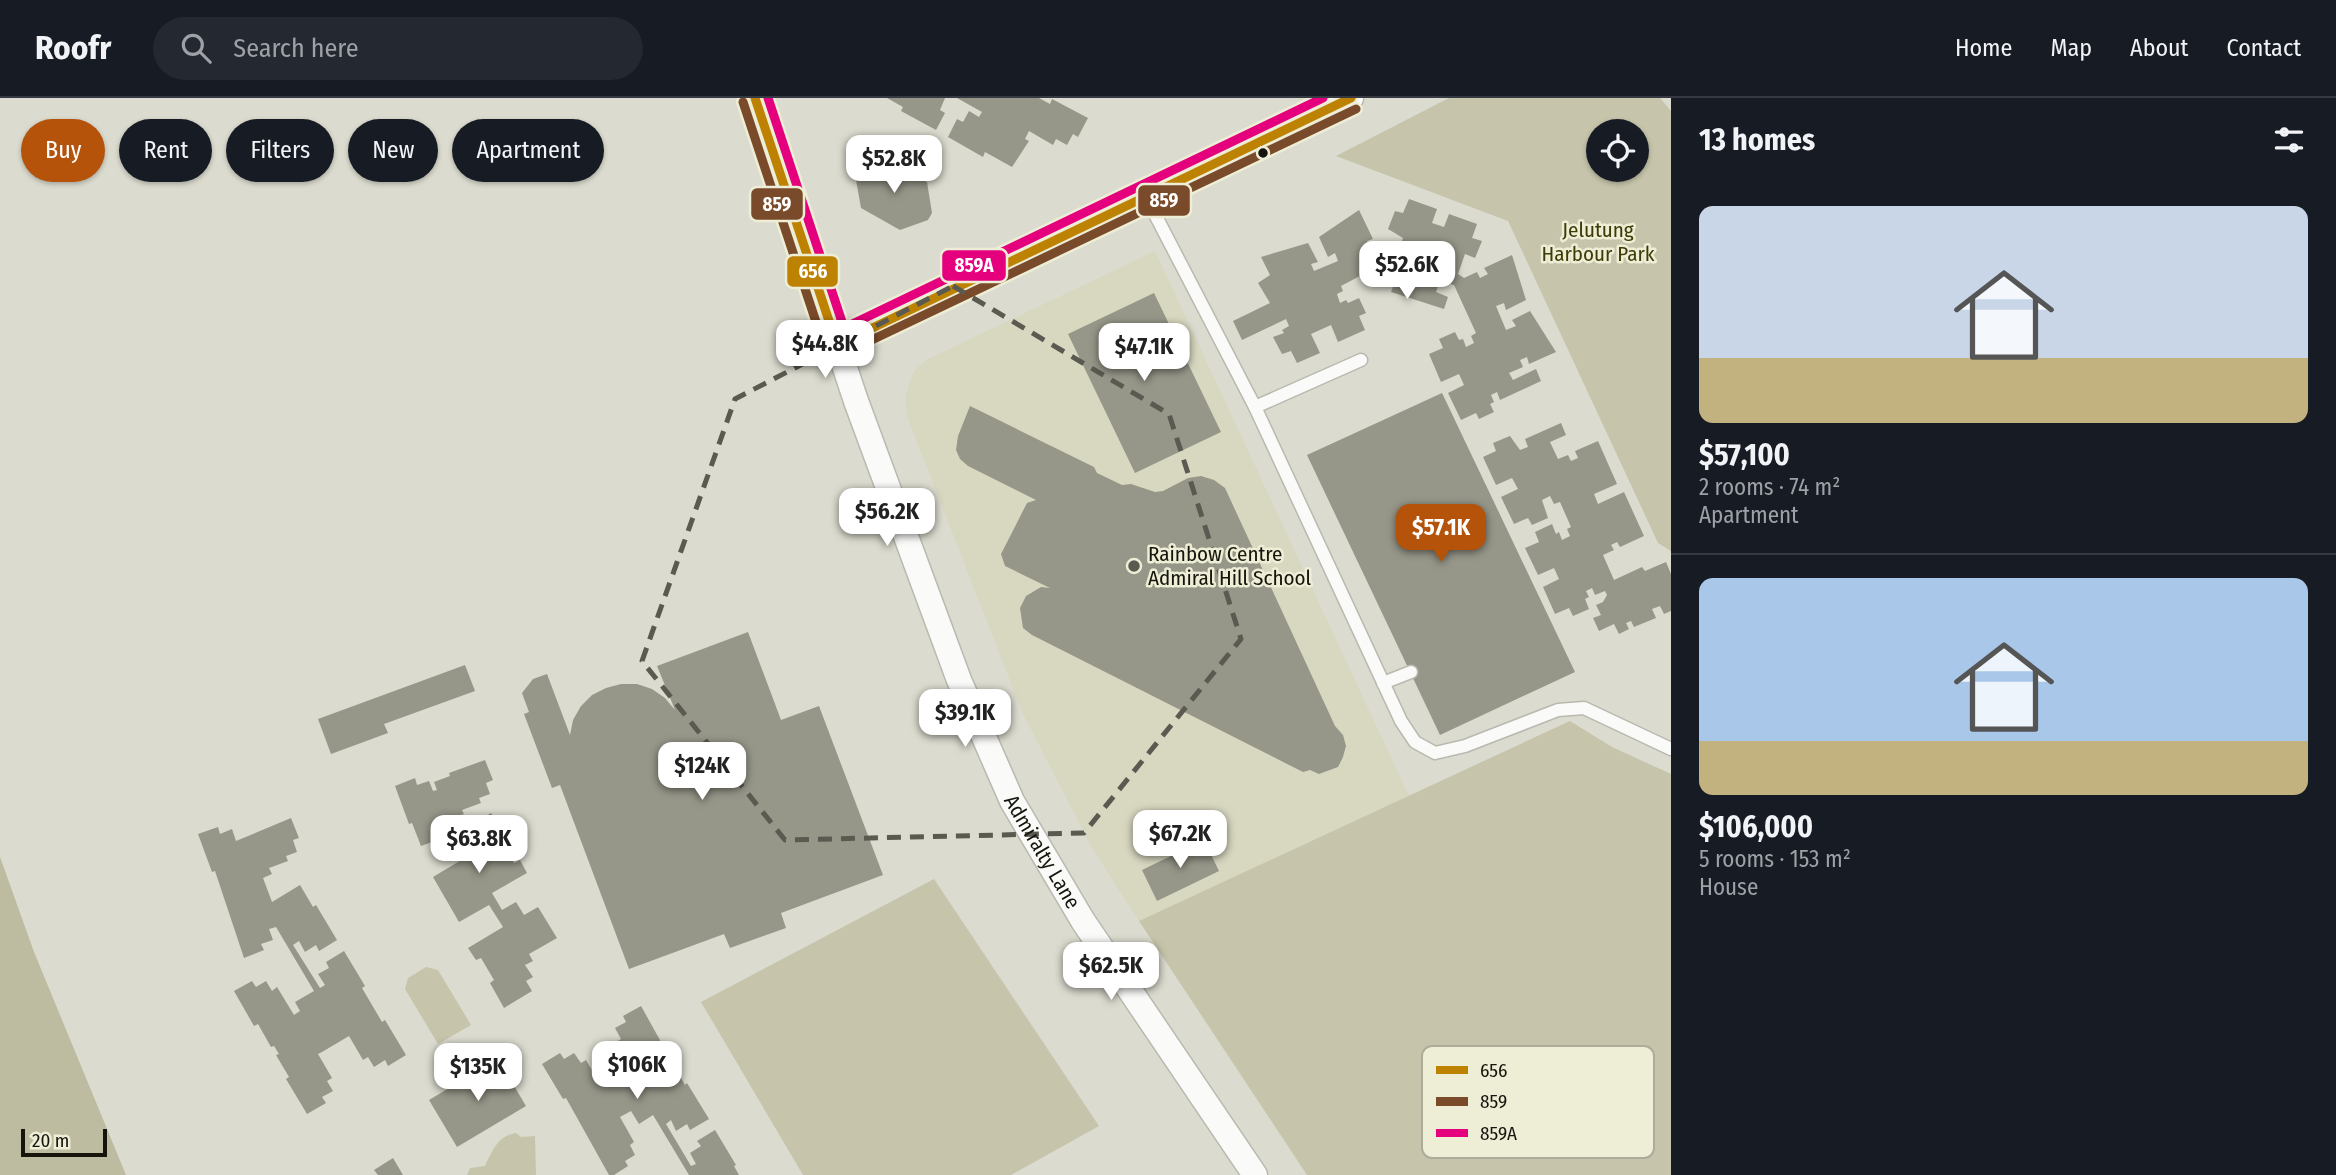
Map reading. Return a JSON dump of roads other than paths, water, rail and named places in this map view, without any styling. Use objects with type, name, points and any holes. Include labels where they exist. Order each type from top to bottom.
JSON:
[{"type":"street","name":"Admiralty Lane","points":[[755,98],[837,345],[959,680],[1012,801],[1083,921],[1255,1175]]},
{"type":"street","points":[[837,345],[1351,98]]},
{"type":"lane","points":[[1146,197],[1255,407],[1401,721],[1415,742],[1435,753],[1465,746],[1558,710],[1584,709],[1671,749]]},
{"type":"lane","points":[[1255,407],[1361,360]]},
{"type":"lane","points":[[1383,683],[1411,672]]},
{"type":"place","name":"Rainbow Centre Admiral Hill School","points":[[1134,566]]},
{"type":"park label","name":"Jelutung Harbour Park","points":[[1598,242]]}]
